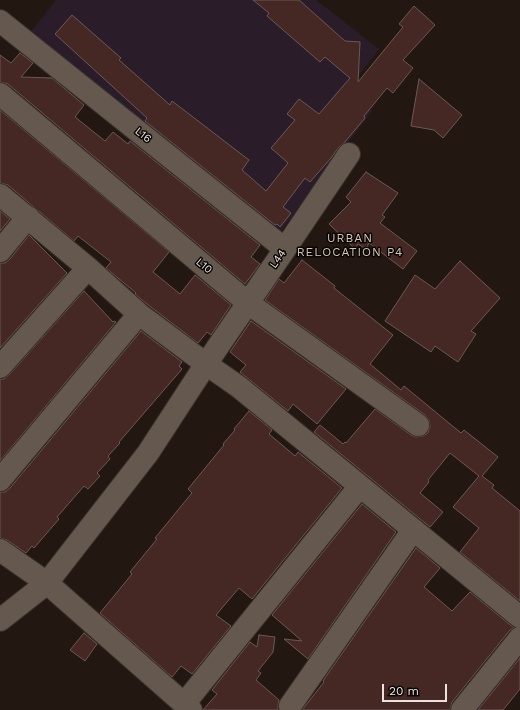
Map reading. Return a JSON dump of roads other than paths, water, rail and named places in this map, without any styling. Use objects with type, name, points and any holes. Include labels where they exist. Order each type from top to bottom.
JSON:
[{"type":"street","name":"L16","points":[[0,21],[285,249]]},
{"type":"street","name":"L10","points":[[0,94],[248,303],[418,425]]},
{"type":"street","name":"L44","points":[[0,620],[48,583],[148,453],[206,364],[349,154]]},
{"type":"street","points":[[0,195],[88,268],[139,314],[239,387],[520,617]]},
{"type":"street","points":[[0,251],[28,217]]},
{"type":"street","points":[[0,367],[88,268]]},
{"type":"street","points":[[0,480],[139,314]]},
{"type":"street","points":[[0,550],[48,583],[188,707],[360,486]]},
{"type":"street","points":[[290,706],[413,530]]},
{"type":"street","points":[[462,710],[520,638]]},
{"type":"district","name":"URBAN RELOCATION P4","points":[[350,245]]}]
